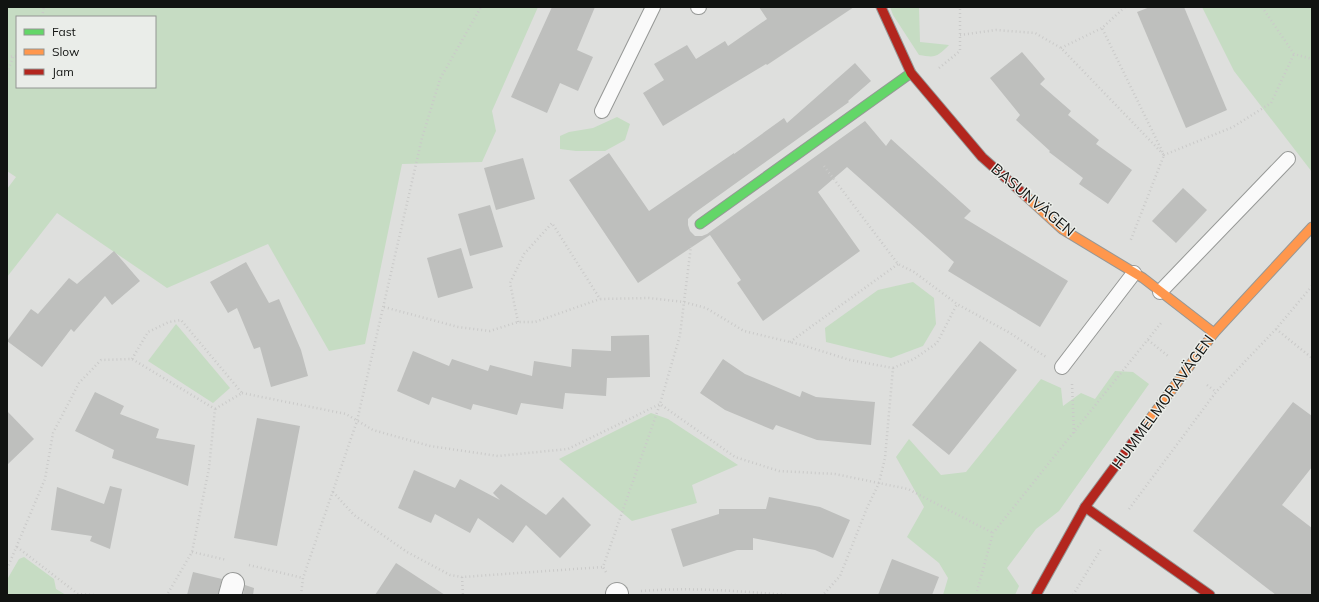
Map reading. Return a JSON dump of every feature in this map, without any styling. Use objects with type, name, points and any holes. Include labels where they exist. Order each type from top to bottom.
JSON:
[{"type":"street","name":"BASUNVÄGEN","points":[[881,7],[911,74],[982,157],[1062,229],[1134,273],[1214,333]]},
{"type":"street","points":[[700,224],[911,74]]},
{"type":"street","name":"HUMMELMORAVÄGEN","points":[[1036,595],[1085,507],[1214,333],[1312,227]]},
{"type":"street","points":[[1085,507],[1210,595]]},
{"type":"lane","points":[[602,111],[653,7]]},
{"type":"lane","points":[[1160,292],[1288,159]]},
{"type":"lane","points":[[1062,367],[1134,273]]},
{"type":"path","points":[[301,595],[303,578],[358,421],[422,138],[440,79],[482,7]]},
{"type":"path","points":[[920,84],[960,51],[960,7]]},
{"type":"path","points":[[1061,48],[1102,28],[1124,7]]},
{"type":"path","points":[[1262,7],[1294,54],[1312,59]]},
{"type":"path","points":[[1102,28],[1164,155]]},
{"type":"path","points":[[960,35],[996,30],[1035,33],[1061,48],[1164,155]]},
{"type":"path","points":[[1121,265],[1164,155],[1233,127],[1271,103],[1294,54]]},
{"type":"path","points":[[7,57],[16,56]]},
{"type":"path","points":[[7,73],[13,57]]},
{"type":"path","points":[[809,146],[898,264],[914,272],[957,304],[1010,333],[1062,367],[1072,383],[1074,434]]},
{"type":"path","points":[[518,322],[510,283],[524,254],[552,223],[600,299]]},
{"type":"path","points":[[700,224],[692,241],[680,335],[660,404],[603,567],[617,594],[669,589],[727,590],[787,595]]},
{"type":"path","points":[[789,342],[898,264]]},
{"type":"path","points":[[1073,595],[1114,528],[1216,392],[1276,329],[1312,286]]},
{"type":"path","points":[[384,307],[458,327],[490,331],[518,322],[535,322],[600,299],[649,298],[684,302],[706,308],[744,331],[789,342],[850,360],[892,368],[914,359],[937,343],[957,304]]},
{"type":"path","points":[[976,595],[993,533],[1074,434],[1176,304]]},
{"type":"path","points":[[132,359],[148,332],[169,322],[181,320],[242,393],[346,414],[373,430],[430,446],[498,456],[568,449],[660,404]]},
{"type":"path","points":[[1276,329],[1312,358]]},
{"type":"path","points":[[7,569],[46,479],[53,432],[79,382],[101,360],[132,359],[215,409]]},
{"type":"path","points":[[823,595],[840,576],[867,508],[879,483],[885,458],[892,368]]},
{"type":"path","points":[[215,409],[242,393]]},
{"type":"path","points":[[660,404],[735,457],[779,471],[835,474],[908,489],[993,533]]},
{"type":"path","points":[[167,595],[192,552],[209,468],[215,409]]},
{"type":"path","points":[[333,492],[354,515],[407,552],[450,575],[462,577],[603,567]]},
{"type":"path","points":[[16,547],[78,594],[95,595]]},
{"type":"path","points":[[462,577],[463,595]]},
{"type":"green space","points":[[7,7],[538,7],[492,111],[496,131],[482,162],[402,164],[365,344],[329,351],[268,244],[167,288],[57,213],[7,277],[7,189],[16,177],[7,171]]},
{"type":"green space","points":[[890,7],[919,7],[920,42],[949,45],[936,56],[919,55],[893,15]]},
{"type":"green space","points":[[1202,7],[1312,7],[1312,172],[1234,71]]},
{"type":"green space","points":[[617,117],[630,124],[625,140],[605,151],[576,151],[560,149],[560,136],[569,132],[593,128]]},
{"type":"green space","points":[[913,282],[934,298],[936,324],[923,346],[891,358],[826,342],[825,328],[878,290]]},
{"type":"green space","points":[[176,324],[230,388],[213,403],[148,361]]},
{"type":"green space","points":[[1115,371],[1133,372],[1149,384],[1059,511],[1036,529],[1007,568],[1019,586],[1015,595],[943,595],[948,578],[939,563],[907,537],[924,507],[896,457],[909,439],[941,475],[966,472],[1041,379],[1061,388],[1063,406],[1081,393],[1095,399]]},
{"type":"green space","points":[[651,413],[668,419],[738,465],[692,485],[697,503],[632,521],[559,459]]},
{"type":"green space","points":[[24,557],[54,579],[56,589],[66,595],[7,595],[8,578],[19,559]]},
{"type":"building","points":[[552,7],[595,7],[577,50],[593,57],[578,91],[560,83],[547,113],[511,97]]},
{"type":"building","points":[[759,7],[854,7],[767,65],[766,64],[663,126],[643,93],[664,80],[654,64],[687,45],[696,59],[725,41],[728,46],[767,19]]},
{"type":"building","points":[[1150,7],[1184,7],[1227,110],[1186,128],[1137,12]]},
{"type":"building","points":[[1022,52],[1045,79],[1040,84],[1071,111],[1068,115],[1099,140],[1096,144],[1132,170],[1108,204],[1079,184],[1083,178],[1049,152],[1050,151],[1016,120],[1020,115],[990,78]]},
{"type":"building","points":[[855,63],[871,81],[848,101],[849,102],[693,214],[688,219],[690,231],[695,236],[707,234],[865,121],[886,146],[891,139],[971,211],[964,218],[1068,281],[1040,327],[948,271],[954,262],[847,167],[818,192],[860,251],[763,321],[737,283],[741,280],[710,235],[638,283],[569,180],[609,153],[649,211],[734,154],[784,118],[787,123]]},
{"type":"building","points":[[523,158],[535,199],[496,210],[484,168]]},
{"type":"building","points":[[1183,188],[1207,210],[1176,243],[1152,221]]},
{"type":"building","points":[[490,205],[503,247],[470,256],[458,214]]},
{"type":"building","points":[[461,248],[473,288],[438,298],[427,258]]},
{"type":"building","points":[[114,251],[140,281],[112,305],[105,296],[74,332],[71,329],[42,367],[7,341],[31,309],[38,314],[69,278],[77,284]]},
{"type":"building","points":[[246,262],[269,303],[279,299],[301,350],[308,376],[271,387],[260,347],[254,349],[237,308],[228,313],[210,282]]},
{"type":"building","points":[[649,335],[650,377],[607,378],[606,396],[565,393],[563,409],[521,403],[517,415],[473,404],[471,410],[432,397],[429,405],[397,391],[413,351],[449,366],[452,359],[488,371],[490,365],[532,376],[534,361],[571,367],[572,349],[611,351],[611,336]]},
{"type":"building","points":[[980,341],[1017,370],[949,455],[912,425]]},
{"type":"building","points":[[723,359],[745,374],[800,397],[802,391],[816,397],[875,402],[871,445],[817,440],[776,425],[773,430],[725,410],[700,393]]},
{"type":"building","points":[[95,392],[124,406],[120,414],[159,429],[156,438],[195,445],[188,486],[112,458],[114,450],[75,431]]},
{"type":"building","points":[[1293,402],[1312,416],[1312,467],[1282,505],[1312,528],[1312,595],[1276,595],[1193,531]]},
{"type":"building","points":[[7,411],[34,439],[7,465]]},
{"type":"building","points":[[257,418],[300,426],[277,546],[234,538]]},
{"type":"building","points":[[414,470],[455,488],[460,479],[500,500],[493,493],[501,484],[546,515],[563,497],[591,525],[560,558],[526,525],[513,543],[478,518],[470,533],[435,514],[431,523],[398,508]]},
{"type":"building","points":[[110,486],[122,489],[110,549],[90,541],[92,536],[51,530],[57,487],[104,504]]},
{"type":"building","points":[[769,497],[820,507],[850,520],[833,558],[815,550],[753,538],[753,550],[737,550],[683,567],[671,529],[719,514],[719,509],[766,509]]},
{"type":"building","points":[[892,559],[939,577],[932,595],[878,595]]},
{"type":"building","points":[[396,563],[445,595],[375,595]]},
{"type":"building","points":[[193,572],[222,579],[218,595],[187,595]]},
{"type":"building","points":[[245,585],[254,588],[253,595],[243,595]]},
{"type":"traffic: fast","points":[[700,224],[911,73]]},
{"type":"traffic: slow","points":[[1027,197],[1062,229],[1143,278],[1214,333]]},
{"type":"traffic: slow","points":[[1144,427],[1214,333],[1312,227]]},
{"type":"traffic: jam","points":[[881,7],[911,73],[982,157],[1027,197]]},
{"type":"traffic: jam","points":[[1036,595],[1085,507],[1144,427]]},
{"type":"traffic: jam","points":[[1085,507],[1210,595]]}]
